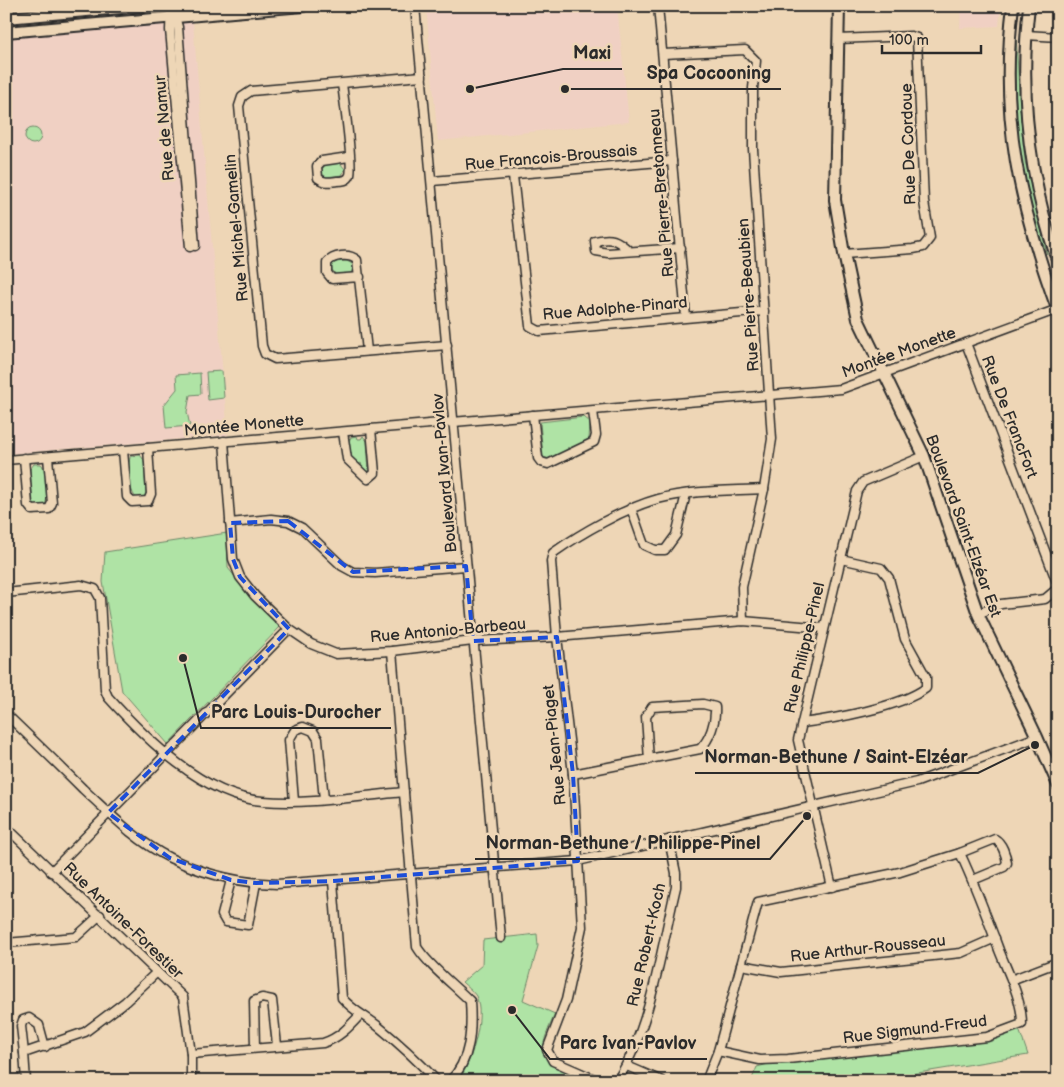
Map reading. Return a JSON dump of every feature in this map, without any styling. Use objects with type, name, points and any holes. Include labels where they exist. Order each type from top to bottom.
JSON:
[{"type":"street","points":[[6,18],[144,6]]},
{"type":"street","name":"Rue de Namur","points":[[172,6],[173,18],[170,27],[193,246]]},
{"type":"street","points":[[6,32],[303,6]]},
{"type":"street","name":"Boulevard Ivan-Pavlov","points":[[415,6],[448,345],[473,641],[496,866],[500,938]]},
{"type":"street","name":"Rue Pierre-Bretonneau","points":[[658,6],[686,317]]},
{"type":"street","name":"Boulevard Saint-Elzéar Est","points":[[839,6],[835,200],[858,319],[924,456],[978,614],[1037,736],[1058,785]]},
{"type":"street","points":[[1013,6],[1009,87],[1016,164],[1028,224],[1058,310]]},
{"type":"street","points":[[1029,6],[1026,35],[1025,98],[1030,155],[1042,212],[1058,262]]},
{"type":"street","points":[[1026,35],[1058,37]]},
{"type":"street","name":"Rue De Cordoue","points":[[838,40],[911,36],[917,38],[924,202],[930,238],[923,247],[913,249],[844,254]]},
{"type":"street","name":"Rue Pierre-Beaubien","points":[[663,54],[745,50],[756,61],[753,149],[772,439],[764,489],[742,587],[743,621]]},
{"type":"street","name":"Rue Michel-Gamelin","points":[[422,76],[249,92],[242,97],[240,109],[263,350],[269,357],[275,359],[448,345]]},
{"type":"street","points":[[342,84],[349,157],[350,173],[346,180],[325,182],[318,178],[317,168],[320,162],[349,157]]},
{"type":"street","name":"Rue Francois-Broussais","points":[[432,181],[513,176],[672,161]]},
{"type":"street","name":"Rue Adolphe-Pinard","points":[[513,176],[530,326],[539,332],[764,311]]},
{"type":"street","points":[[629,251],[681,248]]},
{"type":"street","points":[[360,277],[332,279],[327,274],[327,262],[332,258],[353,257],[358,262],[360,277],[367,351]]},
{"type":"street","name":"Montée Monette","points":[[6,460],[770,396],[844,388],[1058,310]]},
{"type":"street","name":"Rue De FrancFort","points":[[966,343],[1058,586],[1045,600],[1001,604],[978,614]]},
{"type":"street","points":[[534,415],[538,458],[541,462],[548,464],[594,442],[596,435],[593,411]]},
{"type":"street","points":[[343,432],[346,459],[368,479],[375,473],[371,429]]},
{"type":"street","name":"Rue Antonio-Barbeau","points":[[224,441],[233,559],[240,577],[255,596],[289,629],[311,644],[336,654],[392,651],[473,641],[557,637],[743,621],[824,628]]},
{"type":"street","points":[[123,450],[128,496],[132,502],[139,503],[148,500],[151,494],[148,448]]},
{"type":"street","points":[[24,458],[28,505],[34,511],[44,511],[49,509],[52,503],[48,456]]},
{"type":"street","name":"Rue Philippe-Pinel","points":[[832,887],[798,740],[857,491],[863,482],[924,456]]},
{"type":"street","name":"Rue Jean-Piaget","points":[[599,1081],[553,1061],[546,1050],[566,1000],[579,948],[582,927],[573,774],[557,637],[551,561],[553,553],[631,508],[659,499],[686,494],[764,489]]},
{"type":"street","points":[[631,508],[644,545],[654,550],[666,550],[676,535],[686,494]]},
{"type":"street","points":[[230,523],[271,519],[288,521],[302,528],[342,566],[353,572],[375,573],[466,566]]},
{"type":"street","points":[[802,722],[824,720],[878,707],[919,694],[926,688],[926,677],[904,639],[889,578],[881,568],[841,559]]},
{"type":"street","points":[[6,593],[81,584],[95,589],[100,598],[105,690],[108,696],[168,754],[195,775],[225,792],[262,801],[294,801],[404,792]]},
{"type":"street","points":[[51,872],[289,629]]},
{"type":"street","points":[[392,651],[417,947],[425,960],[439,969],[470,1001],[470,1030],[466,1058],[450,1081]]},
{"type":"street","points":[[573,774],[649,760],[700,749],[707,741],[716,715],[716,708],[703,704],[652,707],[646,717],[649,760]]},
{"type":"street","points":[[6,714],[108,813],[141,841],[170,858],[231,880],[256,883],[333,881],[496,866],[578,862],[917,782],[1037,736]]},
{"type":"street","points":[[294,801],[289,740],[296,730],[303,727],[313,731],[318,739],[324,799]]},
{"type":"street","name":"Rue Antoine-Forestier","points":[[6,827],[51,872],[100,915],[183,997],[191,1054],[191,1081]]},
{"type":"street","points":[[706,1081],[718,1051],[758,902],[900,872],[960,853],[995,839],[1006,856],[1007,863],[1004,867],[973,880]]},
{"type":"street","name":"Rue Robert-Koch","points":[[617,1081],[627,1066],[645,1018],[676,887],[676,873],[669,840]]},
{"type":"street","name":"Rue Sigmund-Freud","points":[[718,1051],[760,1060],[788,1059],[987,1037],[1022,1024],[1022,1013],[1011,980],[973,880],[960,853]]},
{"type":"street","points":[[231,880],[222,915],[226,922],[248,925],[256,883]]},
{"type":"street","points":[[333,881],[342,998],[360,1015],[371,1020],[407,1050],[437,1081]]},
{"type":"street","points":[[6,943],[76,937],[100,915]]},
{"type":"street","name":"Rue Arthur-Rousseau","points":[[742,965],[781,972],[961,953],[995,938]]},
{"type":"street","points":[[1011,980],[1058,962]]},
{"type":"street","points":[[24,1053],[85,1032],[125,1002],[157,972]]},
{"type":"street","points":[[255,1047],[254,1001],[262,998],[272,1000],[277,1045]]},
{"type":"street","points":[[191,1054],[277,1045],[323,1043],[333,1040],[360,1015]]},
{"type":"street","points":[[26,1081],[21,1026],[23,1020],[29,1018],[39,1025],[45,1047]]},
{"type":"street","points":[[627,1066],[662,1081]]},
{"type":"highlighted area","points":[[288,521],[353,572],[466,566],[473,641],[557,637],[573,774],[578,861],[333,881],[256,883],[231,880],[170,858],[108,813],[289,629],[240,577],[233,559],[230,523]]},
{"type":"shaded area","points":[[426,6],[617,6],[629,122],[438,141]]},
{"type":"shaded area","points":[[961,6],[1001,6],[999,26],[960,28]]},
{"type":"shaded area","points":[[193,22],[228,435],[6,454],[6,38]]},
{"type":"green space","points":[[1016,35],[1025,161],[1047,254],[1029,202],[1019,147],[1015,91]]},
{"type":"green space","points":[[30,128],[36,128],[41,133],[39,142],[30,144],[25,139],[25,133]]},
{"type":"green space","points":[[340,163],[345,169],[342,175],[326,177],[322,174],[322,169],[325,165]]},
{"type":"green space","points":[[347,261],[354,265],[351,273],[336,275],[330,267],[334,262]]},
{"type":"green space","points":[[222,371],[224,398],[208,400],[206,372]]},
{"type":"green space","points":[[200,373],[201,394],[190,395],[187,412],[190,426],[166,428],[164,405],[177,389],[176,375]]},
{"type":"green space","points":[[584,417],[590,422],[589,439],[569,449],[568,447],[567,451],[550,459],[543,457],[540,422]]},
{"type":"green space","points":[[357,436],[358,439],[361,439],[363,436],[367,441],[369,474],[360,466],[362,464],[360,463],[359,465],[351,457],[349,441],[351,437]]},
{"type":"green space","points":[[140,455],[144,460],[146,494],[144,498],[137,498],[134,495],[129,478],[129,460],[131,456]]},
{"type":"green space","points":[[34,464],[41,464],[45,472],[47,497],[44,506],[36,506],[33,503],[30,469]]},
{"type":"green space","points":[[227,533],[228,568],[252,598],[281,626],[168,744],[122,691],[103,582],[105,552]]},
{"type":"green space","points":[[537,934],[538,946],[523,1000],[555,1014],[545,1037],[544,1052],[553,1064],[576,1075],[574,1081],[458,1081],[468,1064],[476,1040],[479,1016],[479,1005],[476,996],[462,982],[482,965],[483,940]]},
{"type":"green space","points":[[1015,1028],[1020,1032],[1028,1055],[869,1081],[751,1081],[757,1067],[788,1059],[987,1037]]},
{"type":"place","name":"Maxi","points":[[470,89]]},
{"type":"place","name":"Spa Cocooning","points":[[565,89]]},
{"type":"place","name":"Parc Louis-Durocher","points":[[183,658]]},
{"type":"place","name":"Norman-Bethune / Saint-Elzéar","points":[[1035,745]]},
{"type":"place","name":"Norman-Bethune / Philippe-Pinel","points":[[807,816]]},
{"type":"place","name":"Parc Ivan-Pavlov","points":[[512,1010]]}]
